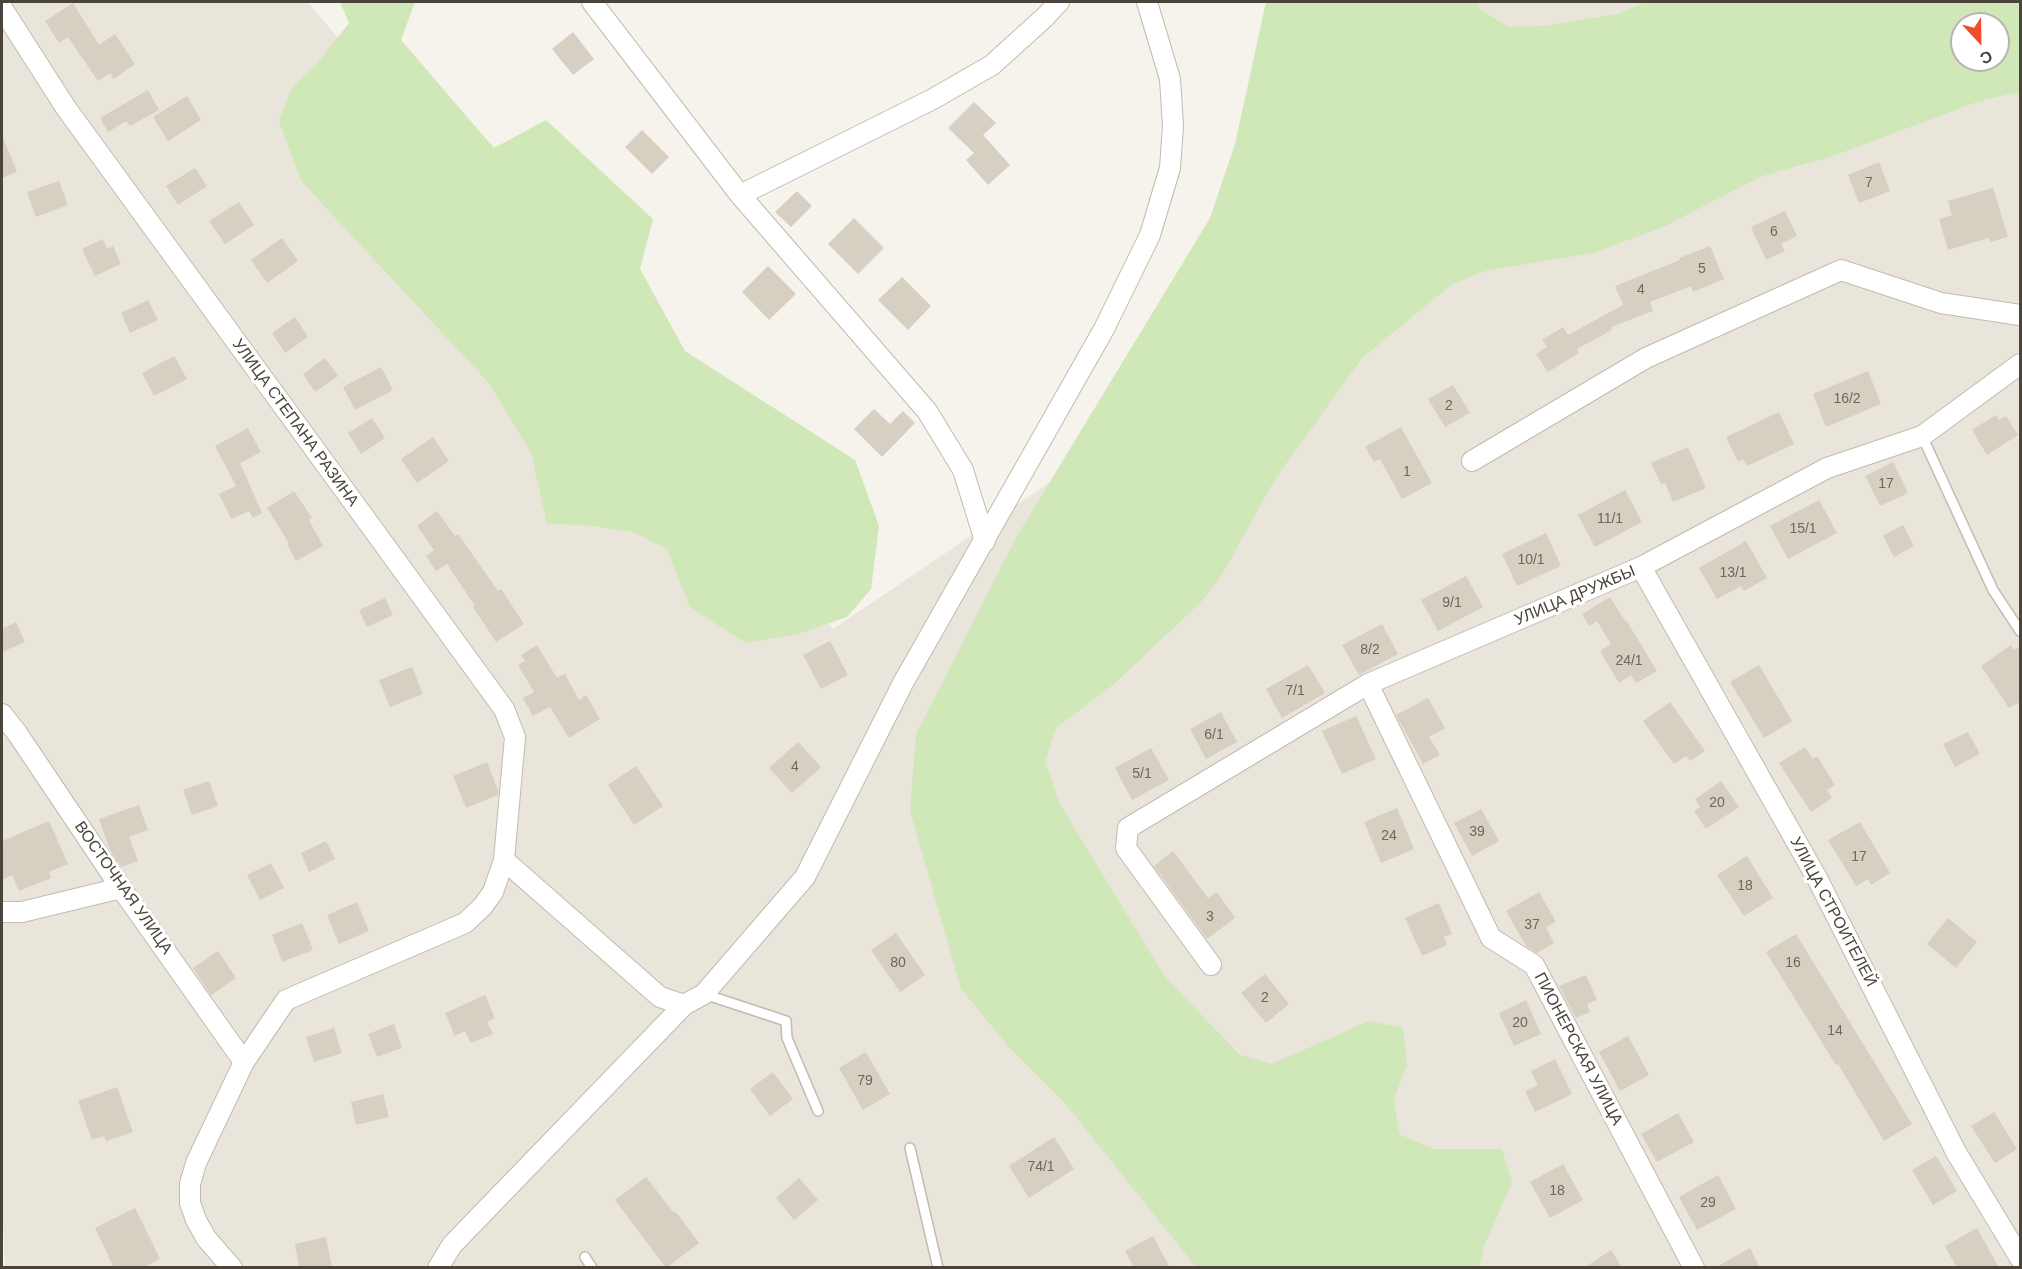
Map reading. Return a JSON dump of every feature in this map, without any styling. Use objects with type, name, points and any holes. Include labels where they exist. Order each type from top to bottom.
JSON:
[{"type":"street","points":[[592,2],[740,195],[927,411],[963,470],[985,541]]},
{"type":"street","points":[[740,195],[933,99],[993,65],[1059,2]]},
{"type":"street","points":[[438,1268],[452,1245],[684,1005],[704,994],[805,877],[903,683],[1104,329],[1150,235],[1170,168],[1173,126],[1170,79],[1147,2]]},
{"type":"street","name":"УЛИЦА СТЕПАНА РАЗИНА","points":[[2,8],[66,108],[504,709],[515,737],[504,860],[493,892],[483,906],[465,923],[286,1000],[244,1062],[196,1163],[190,1184],[190,1203],[201,1229],[232,1268]]},
{"type":"street","points":[[1472,461],[1647,358],[1841,270],[1941,303],[2020,315]]},
{"type":"street","name":"УЛИЦА ДРУЖБЫ","points":[[1211,965],[1126,848],[1128,828],[1368,684],[1641,567],[1827,468],[1922,436],[2020,364]]},
{"type":"street","name":"УЛИЦА СТРОИТЕЛЕЙ","points":[[1641,567],[1818,880],[1956,1152],[2020,1258]]},
{"type":"street","name":"ПИОНЕРСКАЯ УЛИЦА","points":[[1368,684],[1491,938],[1534,966],[1694,1268]]},
{"type":"street","name":"ВОСТОЧНАЯ УЛИЦА","points":[[2,714],[244,1062]]},
{"type":"street","points":[[504,860],[660,997],[684,1005]]},
{"type":"street","points":[[2,912],[22,912],[121,888]]},
{"type":"lane","points":[[1922,436],[1993,590],[2020,631]]},
{"type":"lane","points":[[704,994],[786,1021],[787,1038],[818,1111]]},
{"type":"lane","points":[[910,1148],[938,1268]]},
{"type":"lane","points":[[585,1257],[592,1268]]},
{"type":"shaded area","points":[[2,2],[308,2],[833,629],[1435,222],[1357,2],[2020,2],[2020,1267],[5,1267],[2,1200]]},
{"type":"green space","points":[[340,2],[415,2],[401,40],[494,148],[546,120],[653,219],[640,269],[685,351],[855,460],[879,526],[871,589],[847,617],[798,634],[746,643],[690,607],[667,549],[633,532],[586,525],[547,524],[531,453],[489,383],[301,181],[279,121],[292,88],[317,64],[349,23]]},
{"type":"green space","points":[[1266,2],[1478,2],[1480,10],[1510,27],[1545,26],[1617,14],[1647,2],[2020,2],[2020,94],[2013,93],[1977,102],[1833,156],[1762,176],[1663,227],[1593,253],[1485,271],[1451,285],[1362,358],[1275,479],[1223,573],[1200,603],[1114,684],[1056,728],[1045,762],[1061,806],[1165,977],[1240,1055],[1272,1064],[1369,1021],[1403,1028],[1407,1064],[1394,1099],[1399,1134],[1433,1149],[1502,1149],[1512,1182],[1484,1246],[1479,1267],[1196,1267],[1064,1102],[1009,1047],[961,989],[910,811],[916,734],[1017,536],[1210,218],[1235,144]]},
{"type":"building","points":[[73,3],[99,45],[115,34],[135,64],[114,79],[110,73],[98,81],[68,37],[59,43],[45,21]]},
{"type":"building","points":[[573,32],[594,59],[573,75],[552,49]]},
{"type":"building","points":[[148,90],[159,110],[130,126],[126,121],[108,132],[100,118]]},
{"type":"building","points":[[187,96],[201,120],[168,141],[153,117]]},
{"type":"building","points":[[974,102],[996,123],[983,135],[1010,165],[988,185],[966,160],[974,153],[948,128]]},
{"type":"building","points":[[642,130],[669,157],[652,174],[625,147]]},
{"type":"building","points":[[2,135],[17,172],[2,178]]},
{"type":"building","points":[[1879,162],[1890,191],[1859,203],[1848,175]]},
{"type":"building","points":[[195,168],[207,186],[178,205],[166,186]]},
{"type":"building","points":[[59,181],[68,205],[36,217],[27,192]]},
{"type":"building","points":[[1993,188],[2008,237],[1990,242],[1989,238],[1948,250],[1939,219],[1952,215],[1948,201]]},
{"type":"building","points":[[797,191],[812,206],[791,227],[775,212]]},
{"type":"building","points":[[239,202],[254,225],[225,244],[209,221]]},
{"type":"building","points":[[1785,211],[1797,236],[1781,244],[1785,251],[1766,260],[1751,227]]},
{"type":"building","points":[[854,218],[884,248],[858,274],[828,244]]},
{"type":"building","points":[[282,238],[298,261],[267,283],[251,260]]},
{"type":"building","points":[[103,239],[107,249],[113,246],[121,264],[95,276],[82,249]]},
{"type":"building","points":[[1710,246],[1724,279],[1693,292],[1691,286],[1650,302],[1653,311],[1611,327],[1612,330],[1577,349],[1579,353],[1548,372],[1536,354],[1547,347],[1542,340],[1563,327],[1568,335],[1623,305],[1615,286]]},
{"type":"building","points":[[768,266],[796,294],[769,320],[742,292]]},
{"type":"building","points":[[902,277],[931,306],[908,330],[878,300]]},
{"type":"building","points":[[148,300],[158,320],[130,333],[121,313]]},
{"type":"building","points":[[295,317],[308,337],[285,353],[272,333]]},
{"type":"building","points":[[174,356],[187,379],[154,396],[142,373]]},
{"type":"building","points":[[325,358],[338,376],[315,392],[303,374]]},
{"type":"building","points":[[381,367],[393,390],[355,410],[343,387]]},
{"type":"building","points":[[1868,371],[1881,404],[1826,427],[1813,394]]},
{"type":"building","points":[[1453,385],[1470,413],[1445,427],[1428,399]]},
{"type":"building","points":[[874,409],[890,424],[903,411],[915,423],[882,457],[854,429]]},
{"type":"building","points":[[1779,412],[1794,444],[1747,466],[1743,459],[1738,462],[1726,437]]},
{"type":"building","points":[[1996,415],[1999,420],[2006,416],[2018,435],[1987,455],[1972,430]]},
{"type":"building","points":[[372,418],[385,438],[361,454],[348,433]]},
{"type":"building","points":[[1401,427],[1432,483],[1402,499],[1380,459],[1374,462],[1365,447]]},
{"type":"building","points":[[248,428],[261,452],[240,463],[262,513],[253,518],[249,511],[231,519],[219,494],[236,486],[215,446]]},
{"type":"building","points":[[433,437],[449,461],[417,483],[401,459]]},
{"type":"building","points":[[1688,447],[1706,488],[1673,502],[1665,483],[1661,484],[1651,463]]},
{"type":"building","points":[[1893,462],[1908,493],[1880,506],[1865,476]]},
{"type":"building","points":[[1625,490],[1642,522],[1595,547],[1578,515]]},
{"type":"building","points":[[294,491],[312,518],[309,520],[323,546],[296,561],[287,544],[289,543],[267,508]]},
{"type":"building","points":[[1819,500],[1837,533],[1788,559],[1770,526]]},
{"type":"building","points":[[437,511],[455,536],[458,534],[498,591],[501,589],[524,624],[496,642],[447,564],[436,571],[426,556],[434,550],[417,526]]},
{"type":"building","points":[[1903,525],[1914,546],[1894,557],[1883,536]]},
{"type":"building","points":[[1546,533],[1561,566],[1517,586],[1502,554]]},
{"type":"building","points":[[1746,541],[1767,578],[1744,591],[1741,586],[1717,599],[1699,568]]},
{"type":"building","points":[[1466,576],[1483,607],[1438,631],[1421,600]]},
{"type":"building","points":[[1610,597],[1657,671],[1636,683],[1631,675],[1619,683],[1600,651],[1611,644],[1597,621],[1589,626],[1582,614]]},
{"type":"building","points":[[385,598],[393,615],[367,627],[359,610]]},
{"type":"building","points":[[16,622],[25,642],[2,652],[2,629]]},
{"type":"building","points":[[1382,624],[1398,654],[1359,675],[1342,645]]},
{"type":"building","points":[[830,641],[848,675],[821,689],[803,655]]},
{"type":"building","points":[[537,645],[557,678],[565,674],[579,700],[586,695],[600,719],[569,738],[550,707],[533,716],[523,698],[534,692],[518,665],[525,661],[521,655]]},
{"type":"building","points":[[2011,645],[2014,650],[2020,646],[2020,702],[2009,708],[1981,666]]},
{"type":"building","points":[[1308,665],[1325,693],[1282,718],[1266,689]]},
{"type":"building","points":[[1759,665],[1792,721],[1764,738],[1730,682]]},
{"type":"building","points":[[412,667],[423,694],[390,707],[379,680]]},
{"type":"building","points":[[1428,698],[1445,728],[1429,737],[1440,755],[1423,764],[1396,715]]},
{"type":"building","points":[[1670,702],[1705,751],[1690,761],[1686,756],[1674,764],[1643,721]]},
{"type":"building","points":[[1221,712],[1237,742],[1206,759],[1190,729]]},
{"type":"building","points":[[1356,716],[1376,759],[1342,774],[1322,731]]},
{"type":"building","points":[[1968,732],[1980,754],[1955,767],[1943,744]]},
{"type":"building","points":[[798,742],[821,767],[792,793],[769,768]]},
{"type":"building","points":[[1805,747],[1813,759],[1817,756],[1835,785],[1827,790],[1832,798],[1811,812],[1779,763]]},
{"type":"building","points":[[1151,748],[1169,780],[1132,800],[1115,768]]},
{"type":"building","points":[[487,762],[498,795],[466,808],[453,776]]},
{"type":"building","points":[[636,766],[663,806],[634,825],[608,785]]},
{"type":"building","points":[[209,781],[218,806],[192,815],[183,790]]},
{"type":"building","points":[[1721,781],[1739,807],[1706,829],[1694,811],[1700,807],[1695,799]]},
{"type":"building","points":[[139,805],[148,830],[129,837],[138,861],[121,867],[110,850],[99,819]]},
{"type":"building","points":[[1397,808],[1414,849],[1381,863],[1364,822]]},
{"type":"building","points":[[1481,809],[1499,841],[1472,856],[1454,823]]},
{"type":"building","points":[[49,821],[68,864],[49,872],[51,878],[19,891],[12,875],[2,880],[2,841]]},
{"type":"building","points":[[1860,822],[1890,873],[1871,885],[1868,879],[1856,886],[1828,840]]},
{"type":"building","points":[[326,841],[335,859],[309,872],[301,853]]},
{"type":"building","points":[[1173,851],[1208,898],[1217,892],[1235,918],[1207,939],[1154,866]]},
{"type":"building","points":[[1747,856],[1773,898],[1744,916],[1717,875]]},
{"type":"building","points":[[271,863],[284,888],[260,900],[247,875]]},
{"type":"building","points":[[1539,892],[1556,922],[1546,927],[1554,943],[1537,953],[1526,946],[1506,911]]},
{"type":"building","points":[[357,902],[369,931],[339,944],[327,915]]},
{"type":"building","points":[[1439,903],[1452,934],[1444,937],[1447,945],[1422,956],[1405,918]]},
{"type":"building","points":[[1948,918],[1977,942],[1956,968],[1927,944]]},
{"type":"building","points":[[302,923],[313,950],[282,962],[272,935]]},
{"type":"building","points":[[896,933],[925,975],[900,992],[871,950]]},
{"type":"building","points":[[1796,934],[1912,1124],[1884,1141],[1766,952]]},
{"type":"building","points":[[218,951],[236,978],[211,995],[193,968]]},
{"type":"building","points":[[1265,974],[1289,1004],[1266,1023],[1241,993]]},
{"type":"building","points":[[1586,975],[1597,1000],[1587,1004],[1590,1012],[1576,1018],[1559,986]]},
{"type":"building","points":[[485,995],[495,1018],[487,1022],[493,1034],[471,1043],[465,1031],[455,1036],[445,1013]]},
{"type":"building","points":[[1526,1000],[1541,1034],[1514,1046],[1499,1013]]},
{"type":"building","points":[[394,1024],[402,1048],[377,1057],[368,1034]]},
{"type":"building","points":[[334,1028],[342,1053],[314,1062],[306,1037]]},
{"type":"building","points":[[1628,1036],[1649,1075],[1620,1091],[1599,1052]]},
{"type":"building","points":[[866,1052],[890,1094],[863,1110],[839,1068]]},
{"type":"building","points":[[1555,1059],[1572,1094],[1535,1112],[1525,1091],[1538,1085],[1531,1071]]},
{"type":"building","points":[[773,1072],[793,1099],[770,1116],[750,1089]]},
{"type":"building","points":[[117,1087],[133,1132],[106,1141],[104,1136],[92,1140],[78,1101]]},
{"type":"building","points":[[383,1094],[389,1117],[356,1125],[351,1102]]},
{"type":"building","points":[[1994,1112],[2017,1149],[1995,1163],[1971,1126]]},
{"type":"building","points":[[1678,1113],[1694,1142],[1657,1162],[1641,1134]]},
{"type":"building","points":[[1054,1137],[1074,1169],[1029,1198],[1009,1166]]},
{"type":"building","points":[[1936,1156],[1957,1191],[1933,1205],[1912,1170]]},
{"type":"building","points":[[1563,1164],[1583,1200],[1550,1218],[1530,1182]]},
{"type":"building","points":[[1718,1175],[1736,1209],[1697,1230],[1679,1197]]},
{"type":"building","points":[[646,1177],[699,1243],[666,1268],[615,1200]]},
{"type":"building","points":[[799,1178],[818,1200],[794,1220],[776,1198]]},
{"type":"building","points":[[135,1208],[160,1259],[142,1268],[114,1268],[95,1228]]},
{"type":"building","points":[[1977,1228],[1999,1268],[1957,1268],[1945,1246]]},
{"type":"building","points":[[1153,1236],[1170,1268],[1134,1268],[1125,1251]]},
{"type":"building","points":[[326,1237],[332,1268],[299,1268],[295,1244]]},
{"type":"building","points":[[1750,1248],[1760,1268],[1714,1268]]},
{"type":"building","points":[[1611,1250],[1622,1268],[1584,1268]]}]
